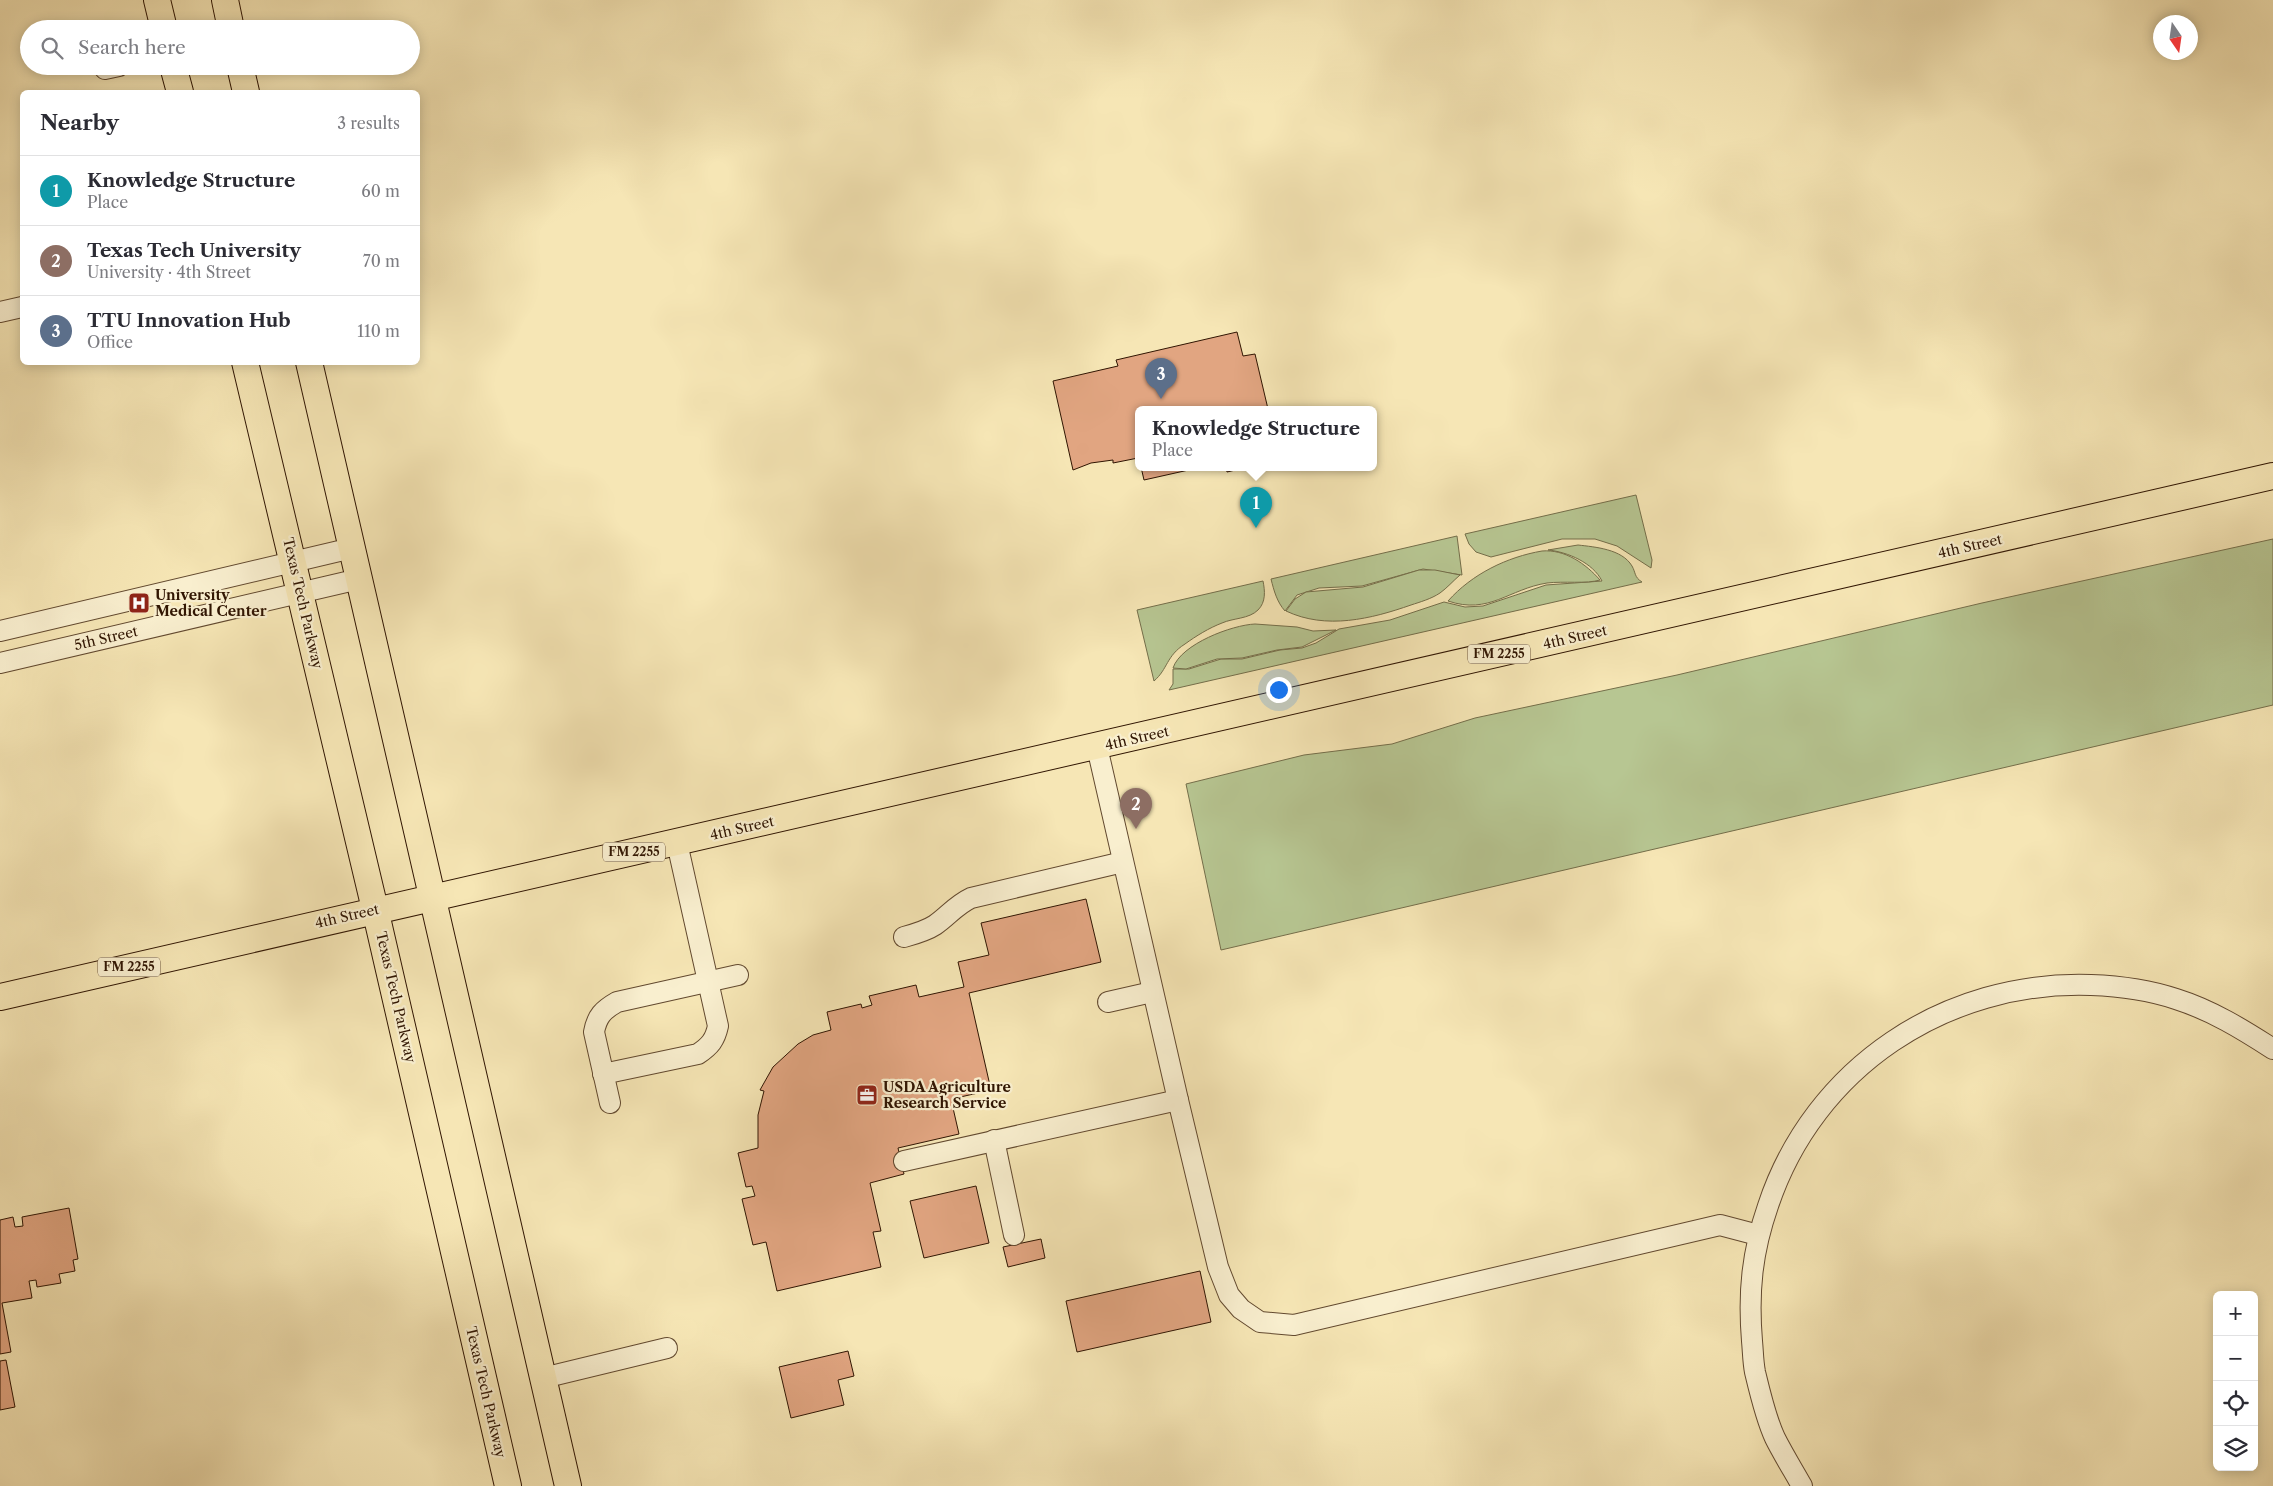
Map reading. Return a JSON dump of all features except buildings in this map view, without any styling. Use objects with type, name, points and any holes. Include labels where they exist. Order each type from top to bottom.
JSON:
[{"type":"main road","points":[[158,0],[162,20]]},
{"type":"main road","points":[[225,0],[229,20]]},
{"type":"main road","points":[[176,75],[180,90]]},
{"type":"main road","points":[[242,75],[246,90]]},
{"type":"main road","name":"Texas Tech Parkway","points":[[246,365],[376,909],[508,1486]]},
{"type":"main road","points":[[310,365],[568,1486]]},
{"type":"main road","name":"4th Street","points":[[0,997],[432,896],[677,843],[2273,476]]},
{"type":"street","points":[[0,312],[20,307]]},
{"type":"street","points":[[0,631],[352,548]]},
{"type":"street","name":"5th Street","points":[[0,663],[359,579]]},
{"type":"street","points":[[1097,747],[1152,992],[1218,1267],[1229,1296],[1241,1310],[1260,1322],[1294,1325],[1720,1225],[1758,1235]]},
{"type":"street","points":[[603,1074],[698,1054],[709,1046],[716,1037],[718,1026],[677,843]]},
{"type":"street","points":[[904,937],[920,933],[934,925],[957,905],[971,898],[1123,862]]},
{"type":"street","points":[[610,1103],[594,1032],[596,1020],[604,1009],[617,1002],[738,975]]},
{"type":"street","points":[[1802,1486],[1774,1436],[1755,1371],[1749,1303],[1758,1235],[1777,1178],[1806,1126],[1844,1080],[1890,1042],[1942,1012],[1998,993],[2057,984],[2117,986],[2175,998],[2230,1021],[2273,1049]]},
{"type":"street","points":[[1108,1002],[1152,992]]},
{"type":"street","points":[[904,1161],[1178,1100]]},
{"type":"street","points":[[994,1140],[1014,1235]]},
{"type":"street","points":[[543,1378],[667,1348]]},
{"type":"green space","points":[[1636,495],[1652,560],[1651,568],[1617,546],[1595,539],[1562,539],[1491,557],[1476,552],[1469,544],[1465,534]]},
{"type":"green space","points":[[1457,536],[1462,575],[1423,569],[1362,586],[1319,588],[1297,595],[1285,611],[1278,600],[1271,579]]},
{"type":"green space","points":[[2273,539],[2273,705],[1221,950],[1186,784],[1304,755],[1392,744],[1475,718],[1677,675],[1982,603]]},
{"type":"green space","points":[[1578,545],[1608,550],[1622,556],[1628,560],[1636,577],[1642,582],[1169,690],[1173,684],[1173,669],[1189,669],[1221,659],[1242,659],[1280,650],[1302,648],[1316,643],[1339,629],[1390,620],[1444,602],[1465,607],[1483,606],[1546,585],[1602,581],[1593,569],[1586,564],[1564,553],[1548,550]]},
{"type":"green space","points":[[1542,551],[1559,552],[1567,555],[1582,563],[1600,580],[1547,583],[1521,590],[1499,600],[1475,605],[1448,601],[1457,591],[1491,568],[1503,562]]},
{"type":"green space","points":[[1419,570],[1435,570],[1460,575],[1443,591],[1433,597],[1380,615],[1333,621],[1301,617],[1286,611],[1295,599],[1306,592],[1363,587]]},
{"type":"green space","points":[[1263,581],[1264,600],[1258,610],[1246,617],[1217,625],[1189,641],[1174,653],[1154,681],[1137,610]]},
{"type":"green space","points":[[1255,624],[1297,627],[1313,631],[1336,630],[1302,647],[1277,650],[1242,658],[1217,659],[1186,669],[1173,668],[1186,651],[1208,637],[1234,628]]},
{"type":"place","name":"TTU Innovation Hub","points":[[1161,399]]},
{"type":"place","name":"Knowledge Structure","points":[[1256,528]]},
{"type":"place","name":"University Medical Center","points":[[139,603]]},
{"type":"place","name":"Texas Tech University","points":[[1136,829]]},
{"type":"place","name":"USDA Agriculture Research Service","points":[[867,1095]]}]
